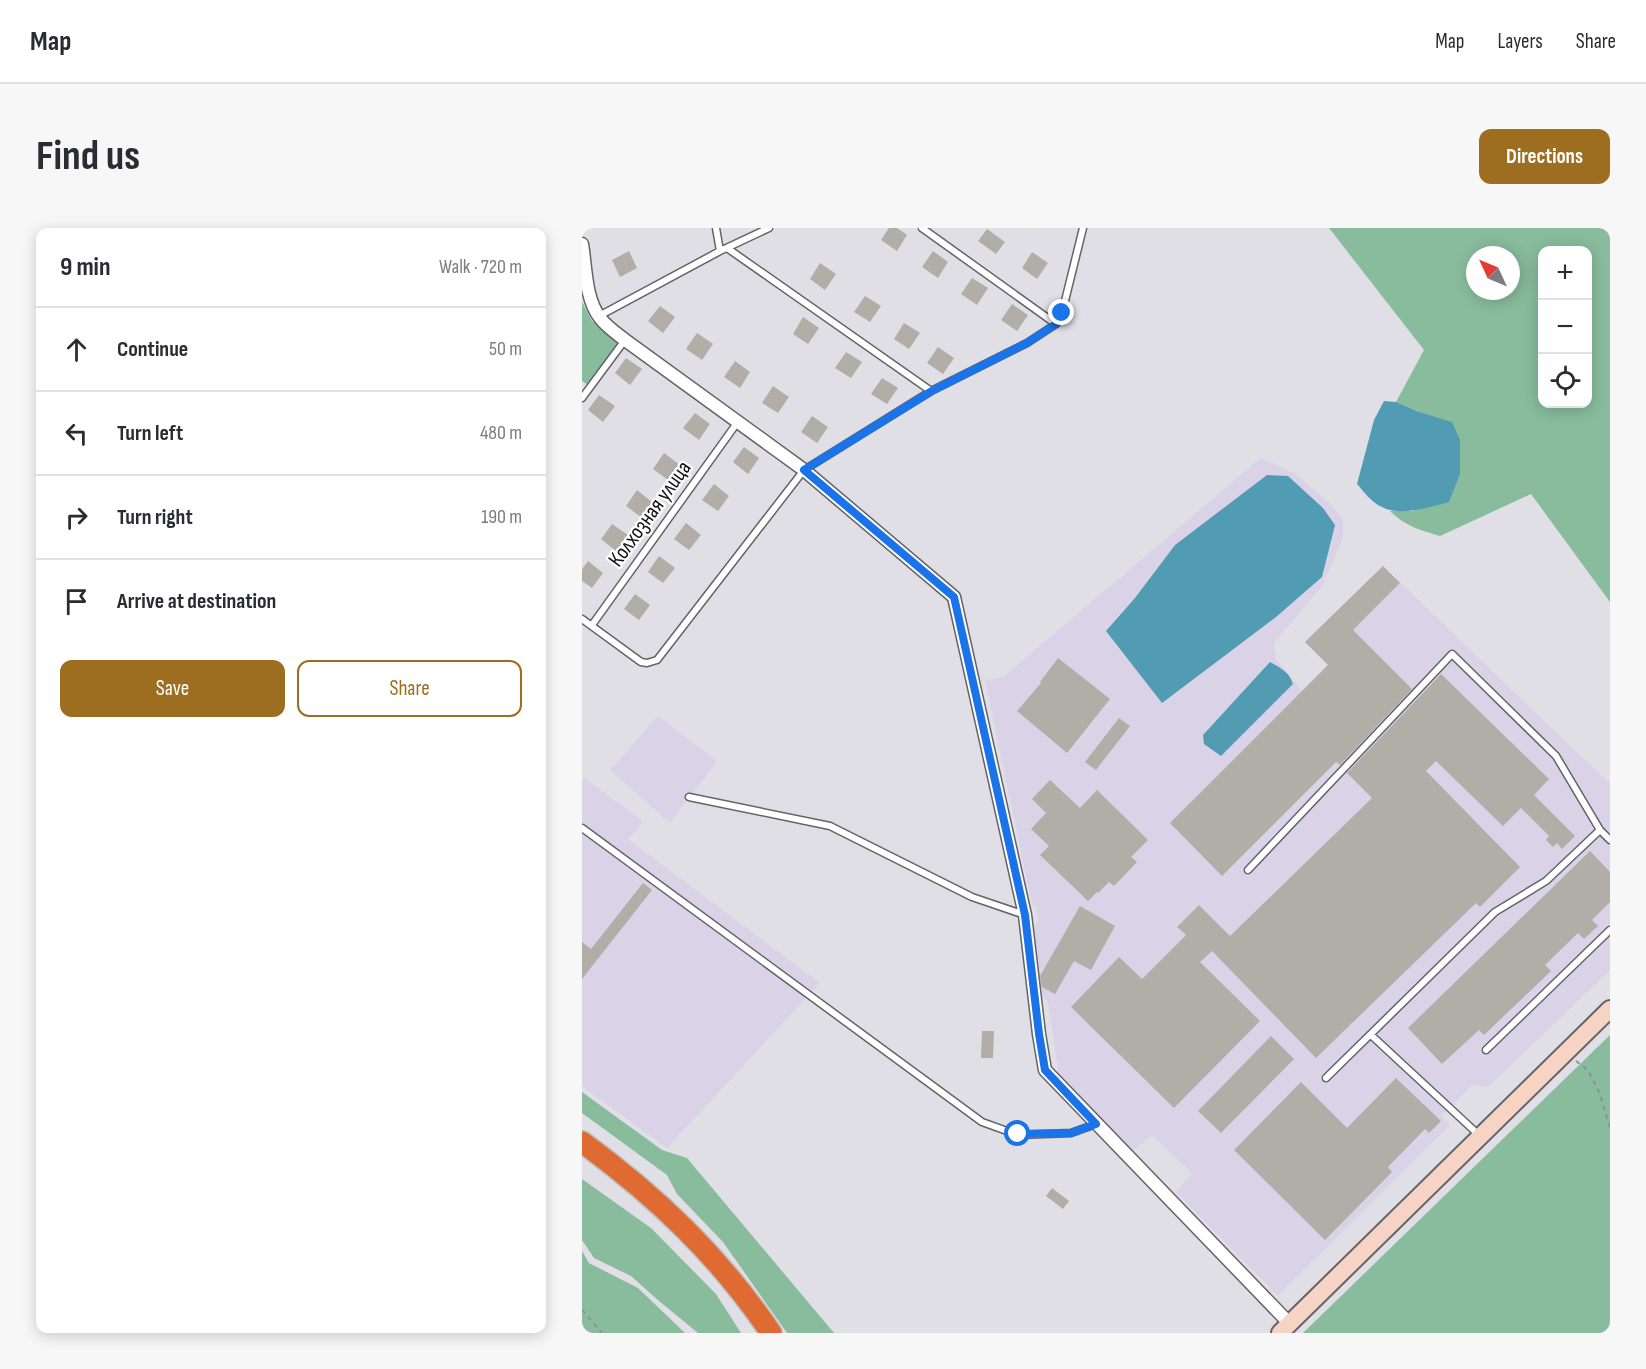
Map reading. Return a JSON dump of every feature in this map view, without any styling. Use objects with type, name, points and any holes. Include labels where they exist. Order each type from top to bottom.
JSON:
[{"type":"highway","points":[[582,1142],[631,1178],[668,1211],[730,1277],[771,1333]]},
{"type":"highway","points":[[582,1157],[659,1219],[719,1284],[757,1333]]},
{"type":"street","points":[[582,244],[590,298],[598,316],[625,340],[804,470],[954,597],[1025,915],[1045,1070],[1285,1328],[1610,1009]]},
{"type":"lane","points":[[716,228],[723,250],[932,391]]},
{"type":"lane","points":[[598,316],[769,228]]},
{"type":"lane","points":[[922,228],[1056,324]]},
{"type":"lane","points":[[582,619],[641,662],[657,660],[804,470],[932,391],[1027,343],[1056,324],[1062,313],[1083,228]]},
{"type":"lane","points":[[582,398],[625,340]]},
{"type":"lane","name":"Колхозная улица","points":[[592,626],[738,423]]},
{"type":"lane","points":[[1248,870],[1452,654],[1556,756],[1600,831],[1610,840]]},
{"type":"lane","points":[[689,797],[830,826],[972,897],[1025,915]]},
{"type":"lane","points":[[582,828],[982,1122],[1018,1134],[1071,1133],[1096,1124]]},
{"type":"lane","points":[[1326,1078],[1495,912],[1546,881],[1600,831]]},
{"type":"lane","points":[[1486,1050],[1610,930]]},
{"type":"lane","points":[[1371,1035],[1480,1136]]},
{"type":"path","points":[[1566,1053],[1588,1070],[1600,1094],[1610,1129]]},
{"type":"path","points":[[582,1310],[602,1333]]},
{"type":"shaded area","points":[[1261,458],[1296,474],[1330,504],[1343,520],[1343,537],[1323,585],[1274,643],[1276,659],[1302,690],[1328,664],[1305,642],[1383,566],[1610,784],[1610,970],[1488,1087],[1473,1085],[1441,1116],[1450,1125],[1278,1296],[1176,1192],[1192,1174],[1152,1135],[1133,1151],[1059,1076],[1048,1002],[1041,994],[1033,928],[1038,921],[1036,906],[1032,904],[985,680],[1003,677]]},
{"type":"shaded area","points":[[658,716],[717,761],[670,823],[610,770]]},
{"type":"shaded area","points":[[584,778],[643,821],[628,839],[820,983],[667,1148],[582,1086],[582,781]]},
{"type":"green space","points":[[1329,228],[1610,228],[1610,602],[1531,494],[1440,536],[1407,524],[1390,511],[1414,511],[1419,412],[1396,402],[1424,350]]},
{"type":"green space","points":[[582,302],[592,321],[621,342],[588,385],[582,381]]},
{"type":"green space","points":[[1610,1035],[1610,1333],[1303,1333]]},
{"type":"green space","points":[[582,1092],[662,1150],[687,1158],[834,1333],[787,1333],[723,1242],[677,1194],[667,1175],[582,1113]]},
{"type":"green space","points":[[582,1179],[651,1228],[716,1294],[741,1333],[698,1333],[631,1276],[594,1258],[582,1240]]},
{"type":"green space","points":[[582,1251],[589,1263],[638,1288],[685,1333],[582,1333]]},
{"type":"water","points":[[1384,401],[1396,402],[1452,422],[1460,440],[1460,474],[1449,502],[1415,510],[1389,510],[1375,503],[1357,484],[1374,420]]},
{"type":"water","points":[[1267,475],[1288,476],[1323,508],[1335,525],[1322,577],[1276,617],[1162,703],[1106,631],[1135,598],[1175,545]]},
{"type":"water","points":[[1270,662],[1287,673],[1293,684],[1221,756],[1204,744],[1203,735]]},
{"type":"building","points":[[889,228],[897,228],[907,235],[897,251],[881,240]]},
{"type":"building","points":[[987,229],[1005,242],[996,254],[978,241]]},
{"type":"building","points":[[629,251],[637,268],[620,277],[612,260]]},
{"type":"building","points":[[933,251],[948,262],[938,278],[922,267]]},
{"type":"building","points":[[1032,252],[1048,263],[1037,279],[1022,268]]},
{"type":"building","points":[[820,263],[836,274],[825,290],[810,279]]},
{"type":"building","points":[[972,278],[988,288],[977,305],[961,294]]},
{"type":"building","points":[[865,296],[881,306],[870,322],[854,312]]},
{"type":"building","points":[[1012,304],[1028,315],[1017,331],[1001,320]]},
{"type":"building","points":[[660,306],[675,317],[663,333],[648,321]]},
{"type":"building","points":[[803,317],[819,328],[808,344],[793,334]]},
{"type":"building","points":[[904,323],[920,333],[909,349],[894,339]]},
{"type":"building","points":[[697,333],[713,344],[702,360],[686,349]]},
{"type":"building","points":[[938,347],[954,358],[943,374],[927,363]]},
{"type":"building","points":[[846,352],[862,362],[851,378],[835,368]]},
{"type":"building","points":[[626,358],[642,369],[630,385],[615,373]]},
{"type":"building","points":[[735,361],[750,372],[740,388],[724,377]]},
{"type":"building","points":[[882,378],[898,388],[887,404],[871,394]]},
{"type":"building","points":[[773,386],[789,397],[778,413],[762,403]]},
{"type":"building","points":[[599,395],[615,406],[603,422],[588,410]]},
{"type":"building","points":[[695,413],[710,424],[699,440],[683,428]]},
{"type":"building","points":[[812,416],[828,427],[817,443],[801,432]]},
{"type":"building","points":[[744,447],[759,458],[748,474],[733,462]]},
{"type":"building","points":[[664,453],[680,465],[668,480],[653,469]]},
{"type":"building","points":[[714,484],[729,496],[718,511],[702,500]]},
{"type":"building","points":[[637,490],[652,502],[641,517],[626,506]]},
{"type":"building","points":[[686,523],[701,535],[689,550],[674,539]]},
{"type":"building","points":[[612,524],[628,535],[616,551],[601,539]]},
{"type":"building","points":[[659,556],[675,568],[663,583],[648,572]]},
{"type":"building","points":[[588,561],[603,573],[592,588],[582,581],[582,569]]},
{"type":"building","points":[[1383,566],[1400,583],[1353,630],[1412,689],[1340,765],[1336,762],[1222,876],[1170,823],[1328,665],[1305,642]]},
{"type":"building","points":[[635,594],[650,605],[639,620],[624,609]]},
{"type":"building","points":[[1058,658],[1110,699],[1067,753],[1017,711],[1041,683]]},
{"type":"building","points":[[1441,674],[1549,779],[1534,795],[1575,836],[1562,849],[1557,843],[1553,847],[1546,840],[1549,836],[1521,808],[1503,826],[1436,761],[1426,771],[1520,867],[1480,907],[1476,903],[1316,1058],[1212,951],[1200,962],[1260,1021],[1174,1108],[1071,1007],[1119,957],[1142,979],[1186,935],[1177,927],[1199,905],[1230,936],[1372,798],[1347,773]]},
{"type":"building","points":[[1119,718],[1130,726],[1096,770],[1085,762]]},
{"type":"building","points":[[1050,780],[1080,808],[1097,790],[1148,840],[1131,857],[1137,862],[1114,886],[1109,882],[1088,901],[1040,855],[1049,846],[1031,829],[1046,813],[1032,799]]},
{"type":"building","points":[[1590,851],[1610,872],[1610,902],[1592,920],[1598,926],[1584,939],[1578,933],[1545,965],[1551,971],[1484,1035],[1479,1030],[1442,1064],[1408,1028]]},
{"type":"building","points":[[643,883],[652,890],[582,979],[582,942],[591,949]]},
{"type":"building","points":[[1080,906],[1115,926],[1091,970],[1074,961],[1055,994],[1042,987],[1040,976]]},
{"type":"building","points":[[982,1031],[994,1031],[993,1058],[981,1058]]},
{"type":"building","points":[[1271,1036],[1294,1059],[1221,1133],[1198,1111]]},
{"type":"building","points":[[1396,1078],[1441,1121],[1429,1133],[1425,1129],[1388,1167],[1392,1172],[1325,1240],[1234,1150],[1301,1082],[1347,1128]]},
{"type":"building","points":[[1052,1188],[1069,1201],[1063,1209],[1046,1196]]},
{"type":"route","points":[[1018,1134],[1071,1133],[1096,1124],[1045,1070],[1025,915],[954,597],[804,470],[932,391],[1027,343],[1056,324],[1062,313]]}]
